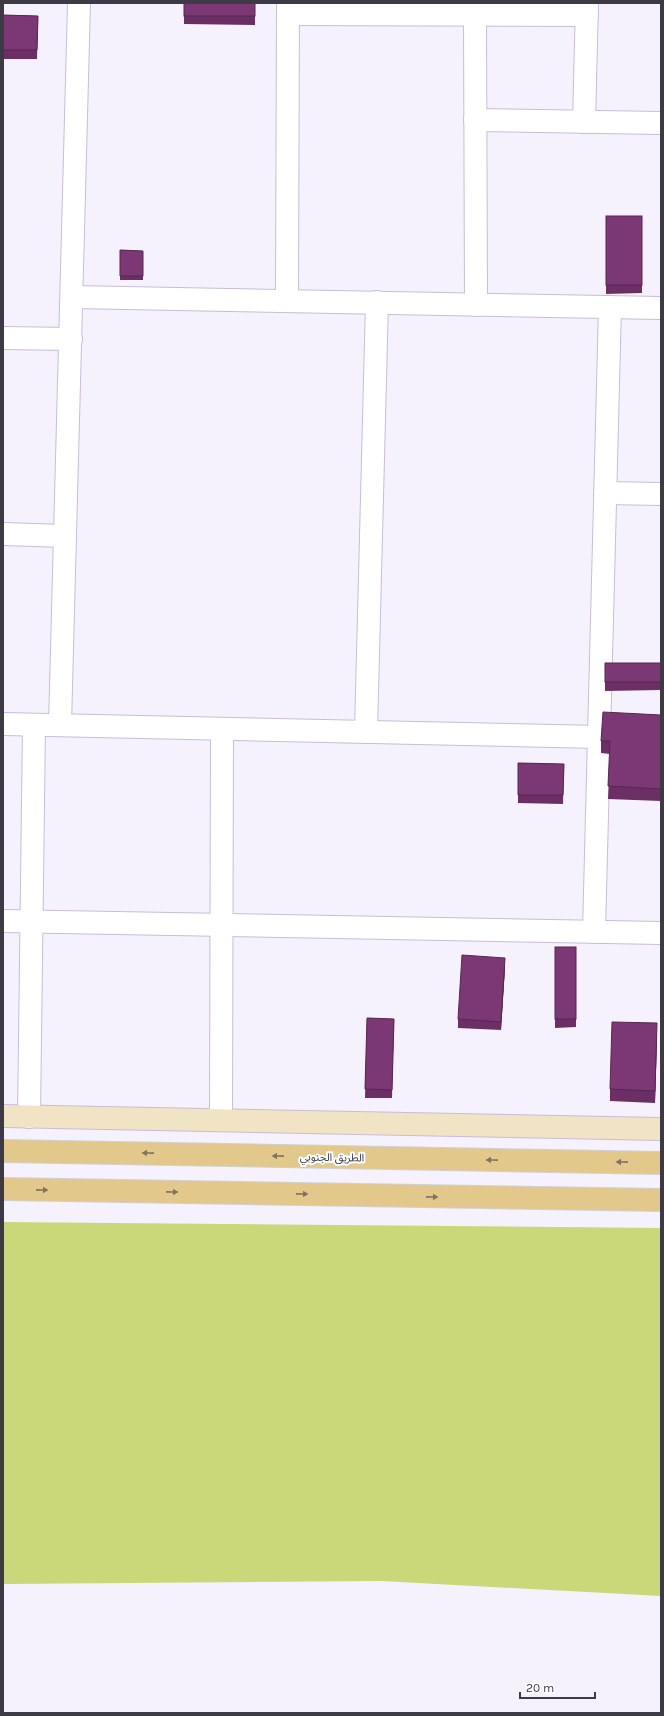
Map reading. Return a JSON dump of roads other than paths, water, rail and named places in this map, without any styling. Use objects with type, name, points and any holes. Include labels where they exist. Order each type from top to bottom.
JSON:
[{"type":"main road","name":"الطريق الجنوبي","points":[[3,1151],[661,1162]]},
{"type":"main road","points":[[3,1189],[661,1200]]},
{"type":"street","points":[[60,725],[79,3]]},
{"type":"street","points":[[287,301],[288,8],[475,15],[587,9],[584,122]]},
{"type":"street","points":[[475,15],[476,304]]},
{"type":"street","points":[[475,120],[661,123]]},
{"type":"street","points":[[72,297],[661,308]]},
{"type":"street","points":[[366,732],[377,302]]},
{"type":"street","points":[[594,932],[610,307]]},
{"type":"street","points":[[3,338],[70,339]]},
{"type":"street","points":[[605,493],[661,494]]},
{"type":"street","points":[[3,534],[65,536]]},
{"type":"street","points":[[3,724],[599,737]]},
{"type":"street","points":[[29,1117],[34,725]]},
{"type":"street","points":[[221,1120],[222,729]]},
{"type":"street","points":[[3,921],[661,933]]},
{"type":"street","points":[[3,1116],[661,1129]]}]
